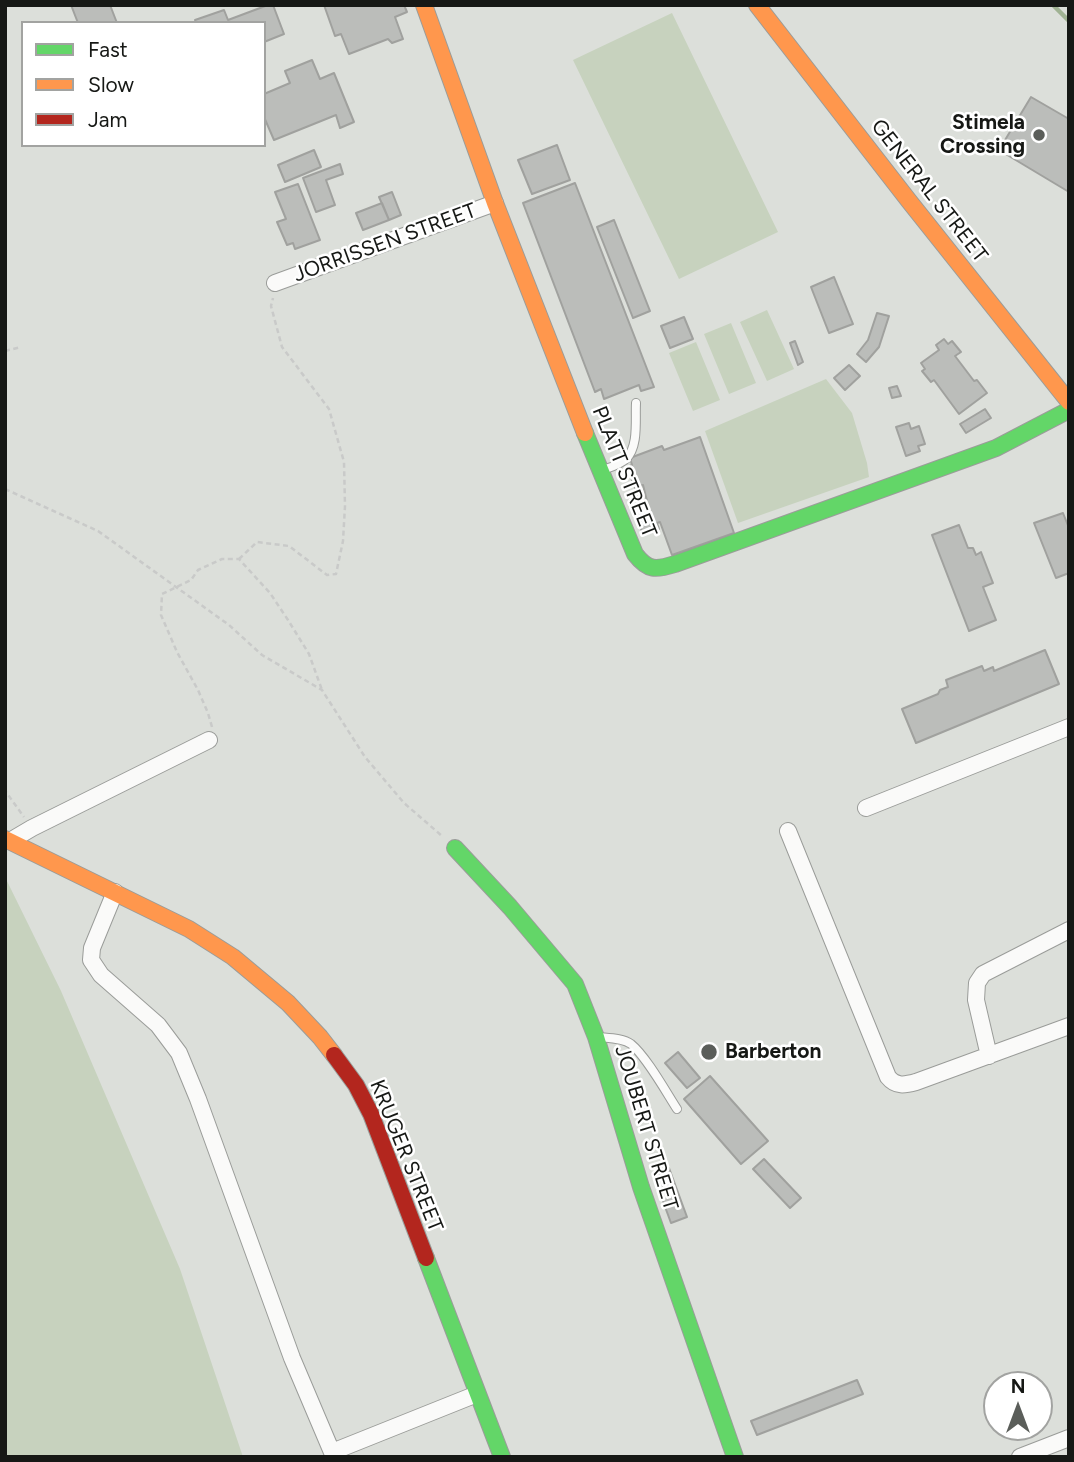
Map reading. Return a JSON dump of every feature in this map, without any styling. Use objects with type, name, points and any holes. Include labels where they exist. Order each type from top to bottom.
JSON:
[{"type":"street","name":"PLATT STREET","points":[[424,5],[495,202],[600,471],[635,554],[643,565],[663,568],[996,448],[1069,410]]},
{"type":"street","name":"GENERAL STREET","points":[[757,5],[1069,402]]},
{"type":"street","name":"JORRISSEN STREET","points":[[275,284],[495,202]]},
{"type":"street","points":[[866,808],[1069,727]]},
{"type":"street","points":[[8,840],[209,740]]},
{"type":"street","points":[[788,831],[892,1082],[904,1085],[916,1082],[1069,1026]]},
{"type":"street","name":"KRUGER STREET","points":[[8,840],[189,929],[233,957],[288,1003],[338,1059],[371,1114],[502,1457]]},
{"type":"street","name":"JOUBERT STREET","points":[[455,848],[510,907],[575,984],[596,1037],[641,1188],[735,1457]]},
{"type":"street","points":[[115,892],[92,948],[91,960],[101,975],[159,1025],[179,1053],[292,1358],[333,1454],[477,1394]]},
{"type":"street","points":[[989,1056],[975,1000],[977,983],[983,974],[1069,930]]},
{"type":"street","points":[[1020,1457],[1069,1438]]},
{"type":"lane","points":[[600,471],[622,462],[632,449],[636,403]]},
{"type":"lane","points":[[596,1037],[624,1040],[631,1044],[677,1109]]},
{"type":"path","points":[[209,740],[212,729],[208,713],[161,615],[162,594],[191,580],[198,569],[222,559],[239,559],[257,542],[289,546],[327,575],[336,574],[343,541],[344,462],[330,409],[282,347],[271,306],[275,284]]},
{"type":"path","points":[[5,351],[21,347]]},
{"type":"path","points":[[5,489],[98,531],[229,625],[262,655],[322,690]]},
{"type":"path","points":[[239,559],[270,593],[288,620],[309,654],[322,690],[365,757],[404,803],[455,848]]},
{"type":"path","points":[[5,788],[32,828]]},
{"type":"green space","points":[[672,13],[778,232],[679,279],[573,60]]},
{"type":"green space","points":[[767,310],[794,369],[767,381],[740,322]]},
{"type":"green space","points":[[731,323],[756,383],[729,394],[704,334]]},
{"type":"green space","points":[[696,342],[720,400],[693,411],[669,353]]},
{"type":"green space","points":[[826,379],[852,413],[869,477],[738,523],[705,431]]},
{"type":"green space","points":[[5,877],[61,991],[180,1269],[243,1457],[5,1457]]},
{"type":"building","points":[[71,5],[110,5],[116,21],[77,21]]},
{"type":"building","points":[[273,5],[284,34],[266,41],[266,21],[195,20],[224,10],[228,20]]},
{"type":"building","points":[[324,5],[404,5],[407,12],[395,17],[403,39],[392,43],[388,39],[349,54],[341,34],[335,36]]},
{"type":"building","points":[[312,60],[320,79],[334,73],[354,122],[340,128],[336,115],[274,140],[266,122],[266,93],[290,83],[285,71]]},
{"type":"building","name":"Stimela Crossing","points":[[1031,97],[1069,119],[1069,192],[999,150]]},
{"type":"building","points":[[557,145],[570,180],[532,194],[518,160]]},
{"type":"building","points":[[314,150],[321,167],[285,182],[278,165]]},
{"type":"building","points":[[340,164],[343,174],[326,180],[335,205],[316,212],[303,178]]},
{"type":"building","points":[[575,183],[654,387],[641,391],[639,385],[604,399],[601,389],[595,392],[523,203]]},
{"type":"building","points":[[298,184],[320,240],[295,249],[293,243],[287,245],[277,222],[286,219],[275,192]]},
{"type":"building","points":[[392,192],[401,215],[389,220],[379,197]]},
{"type":"building","points":[[382,203],[389,220],[363,230],[356,213]]},
{"type":"building","points":[[614,220],[650,311],[633,318],[597,227]]},
{"type":"building","points":[[834,277],[853,324],[829,333],[811,287]]},
{"type":"building","points":[[877,313],[889,316],[879,347],[866,362],[857,354],[868,340]]},
{"type":"building","points":[[684,317],[693,339],[670,348],[661,326]]},
{"type":"building","points":[[944,339],[948,344],[952,341],[961,352],[955,356],[987,393],[959,414],[934,380],[931,382],[922,371],[925,369],[921,363],[939,350],[936,345]]},
{"type":"building","points":[[795,341],[803,362],[798,365],[790,343]]},
{"type":"building","points":[[849,365],[860,376],[845,390],[834,378]]},
{"type":"building","points":[[897,386],[901,396],[892,398],[889,388]]},
{"type":"building","points":[[985,409],[991,418],[966,433],[960,424]]},
{"type":"building","points":[[909,423],[911,429],[919,426],[925,444],[918,446],[920,451],[906,456],[896,427]]},
{"type":"building","points":[[700,437],[734,533],[672,555],[660,522],[657,523],[659,529],[643,535],[637,518],[650,513],[643,485],[635,488],[627,467],[632,465],[630,458],[662,446],[664,450]]},
{"type":"building","points":[[1063,513],[1069,528],[1069,573],[1056,578],[1034,523]]},
{"type":"building","points":[[959,525],[968,548],[973,548],[976,555],[981,552],[993,583],[983,587],[996,620],[969,631],[932,535]]},
{"type":"building","points":[[1045,650],[1059,684],[916,743],[902,709],[938,694],[940,690],[948,687],[946,680],[982,666],[984,671],[993,667],[994,671]]},
{"type":"building","points":[[678,1052],[700,1078],[687,1088],[665,1063]]},
{"type":"building","points":[[710,1076],[768,1141],[741,1164],[684,1099]]},
{"type":"building","points":[[764,1159],[801,1198],[790,1208],[753,1169]]},
{"type":"building","points":[[669,1168],[687,1217],[671,1223],[653,1174]]},
{"type":"building","points":[[857,1380],[863,1394],[757,1435],[751,1421]]},
{"type":"waterway","points":[[1053,5],[1069,21]]},
{"type":"traffic: fast","points":[[585,433],[635,554],[644,564],[657,568],[675,564],[996,448],[1069,410]]},
{"type":"traffic: fast","points":[[455,848],[510,907],[575,984],[596,1037],[641,1187],[735,1457]]},
{"type":"traffic: fast","points":[[426,1258],[502,1457]]},
{"type":"traffic: slow","points":[[424,5],[495,203],[585,433]]},
{"type":"traffic: slow","points":[[757,5],[1069,402]]},
{"type":"traffic: slow","points":[[5,839],[189,929],[233,957],[288,1003],[334,1055]]},
{"type":"traffic: jam","points":[[334,1055],[356,1085],[371,1114],[426,1258]]},
{"type":"place","name":"Stimela Crossing","points":[[1039,135]]},
{"type":"place","name":"Barberton","points":[[709,1052]]}]
